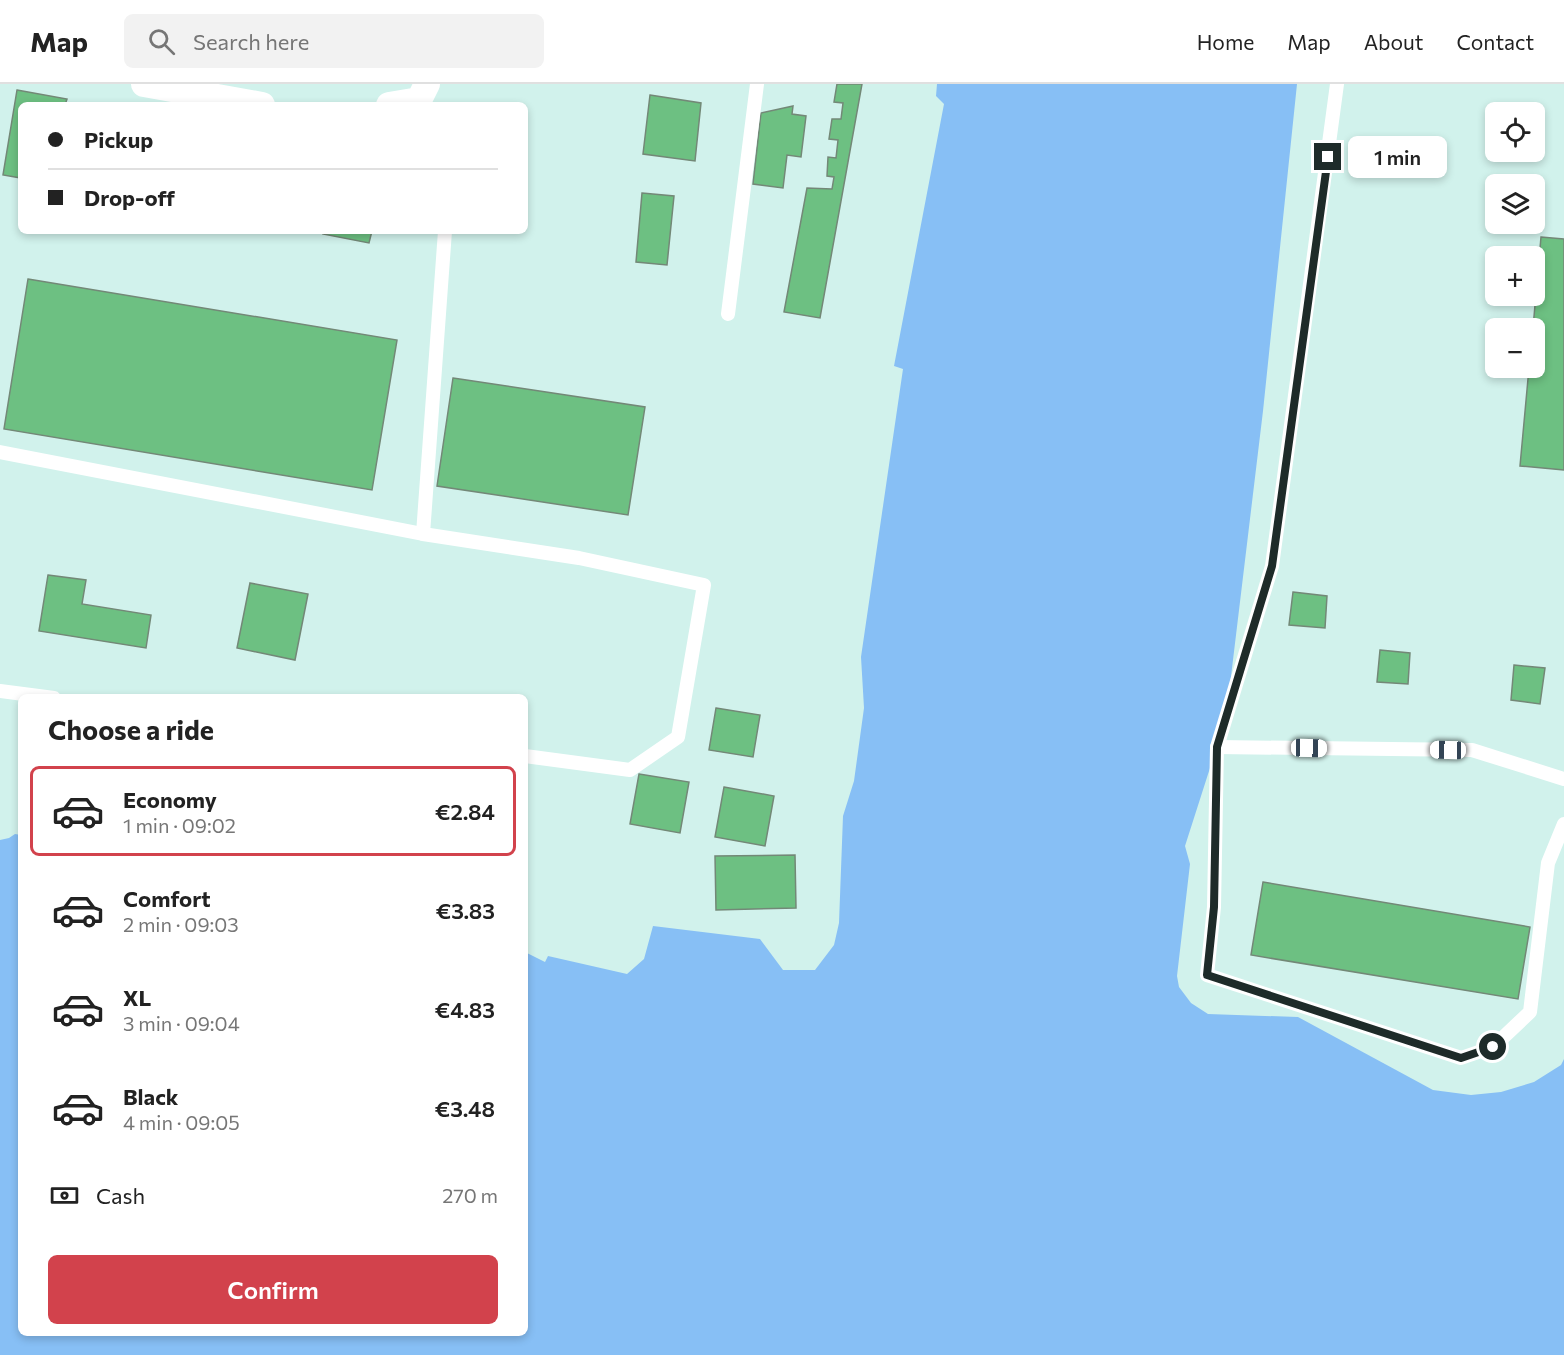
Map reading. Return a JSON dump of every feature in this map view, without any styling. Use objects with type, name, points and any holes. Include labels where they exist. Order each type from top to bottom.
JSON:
[{"type":"street","points":[[144,84],[245,102]]},
{"type":"street","points":[[400,102],[423,96]]},
{"type":"lane","points":[[728,315],[757,84]]},
{"type":"lane","points":[[1337,84],[1272,566],[1217,747],[1214,907],[1207,975],[1461,1058],[1493,1047],[1530,1012],[1548,863],[1564,824]]},
{"type":"lane","points":[[423,534],[445,234]]},
{"type":"lane","points":[[0,452],[423,534],[579,558],[704,585],[678,737],[630,770],[528,756]]},
{"type":"lane","points":[[0,691],[23,694]]},
{"type":"lane","points":[[1217,747],[1472,750],[1564,778]]},
{"type":"water","points":[[937,84],[1297,84],[1263,411],[1226,718],[1185,846],[1190,864],[1177,976],[1179,987],[1191,1003],[1208,1014],[1298,1017],[1433,1090],[1471,1095],[1501,1092],[1534,1082],[1561,1065],[1564,1059],[1564,1355],[0,1355],[0,840],[18,834],[18,1336],[528,1336],[528,954],[545,962],[548,956],[627,974],[644,959],[653,926],[760,939],[783,970],[815,970],[834,945],[839,923],[843,816],[854,781],[864,708],[861,657],[903,369],[894,366],[944,104],[936,96]]},
{"type":"building","points":[[837,84],[862,84],[820,318],[784,312],[807,188],[832,189],[834,177],[827,176],[828,157],[836,158],[838,140],[829,139],[832,119],[841,119],[843,103],[834,102]]},
{"type":"building","points":[[17,90],[67,99],[66,102],[18,102],[18,178],[3,175]]},
{"type":"building","points":[[650,95],[701,103],[695,161],[643,154]]},
{"type":"building","points":[[793,106],[792,114],[806,116],[801,157],[787,155],[783,188],[753,184],[761,113]]},
{"type":"building","points":[[642,193],[674,196],[667,265],[636,262]]},
{"type":"building","points":[[323,234],[371,234],[369,243]]},
{"type":"building","points":[[1541,237],[1564,239],[1564,470],[1520,466],[1528,378],[1545,378],[1545,318],[1534,318],[1535,306],[1545,306],[1545,246],[1540,246]]},
{"type":"building","points":[[28,279],[397,340],[372,490],[4,429]]},
{"type":"building","points":[[453,378],[645,407],[628,515],[437,486]]},
{"type":"building","points":[[48,575],[86,580],[82,604],[151,615],[146,648],[39,631]]},
{"type":"building","points":[[250,583],[308,594],[295,660],[237,648]]},
{"type":"building","points":[[1293,592],[1327,596],[1325,628],[1289,625]]},
{"type":"building","points":[[1380,650],[1410,653],[1408,684],[1377,682]]},
{"type":"building","points":[[1514,665],[1545,668],[1540,704],[1511,700]]},
{"type":"building","points":[[716,708],[760,715],[753,757],[709,750]]},
{"type":"building","points":[[639,774],[689,782],[680,833],[630,824]]},
{"type":"building","points":[[724,787],[774,796],[765,846],[715,837]]},
{"type":"building","points":[[795,855],[796,908],[716,910],[715,856]]},
{"type":"building","points":[[1263,882],[1530,927],[1518,999],[1251,955]]},
{"type":"route","points":[[1328,157],[1272,566],[1217,747],[1214,907],[1207,975],[1461,1058],[1493,1047]]}]
